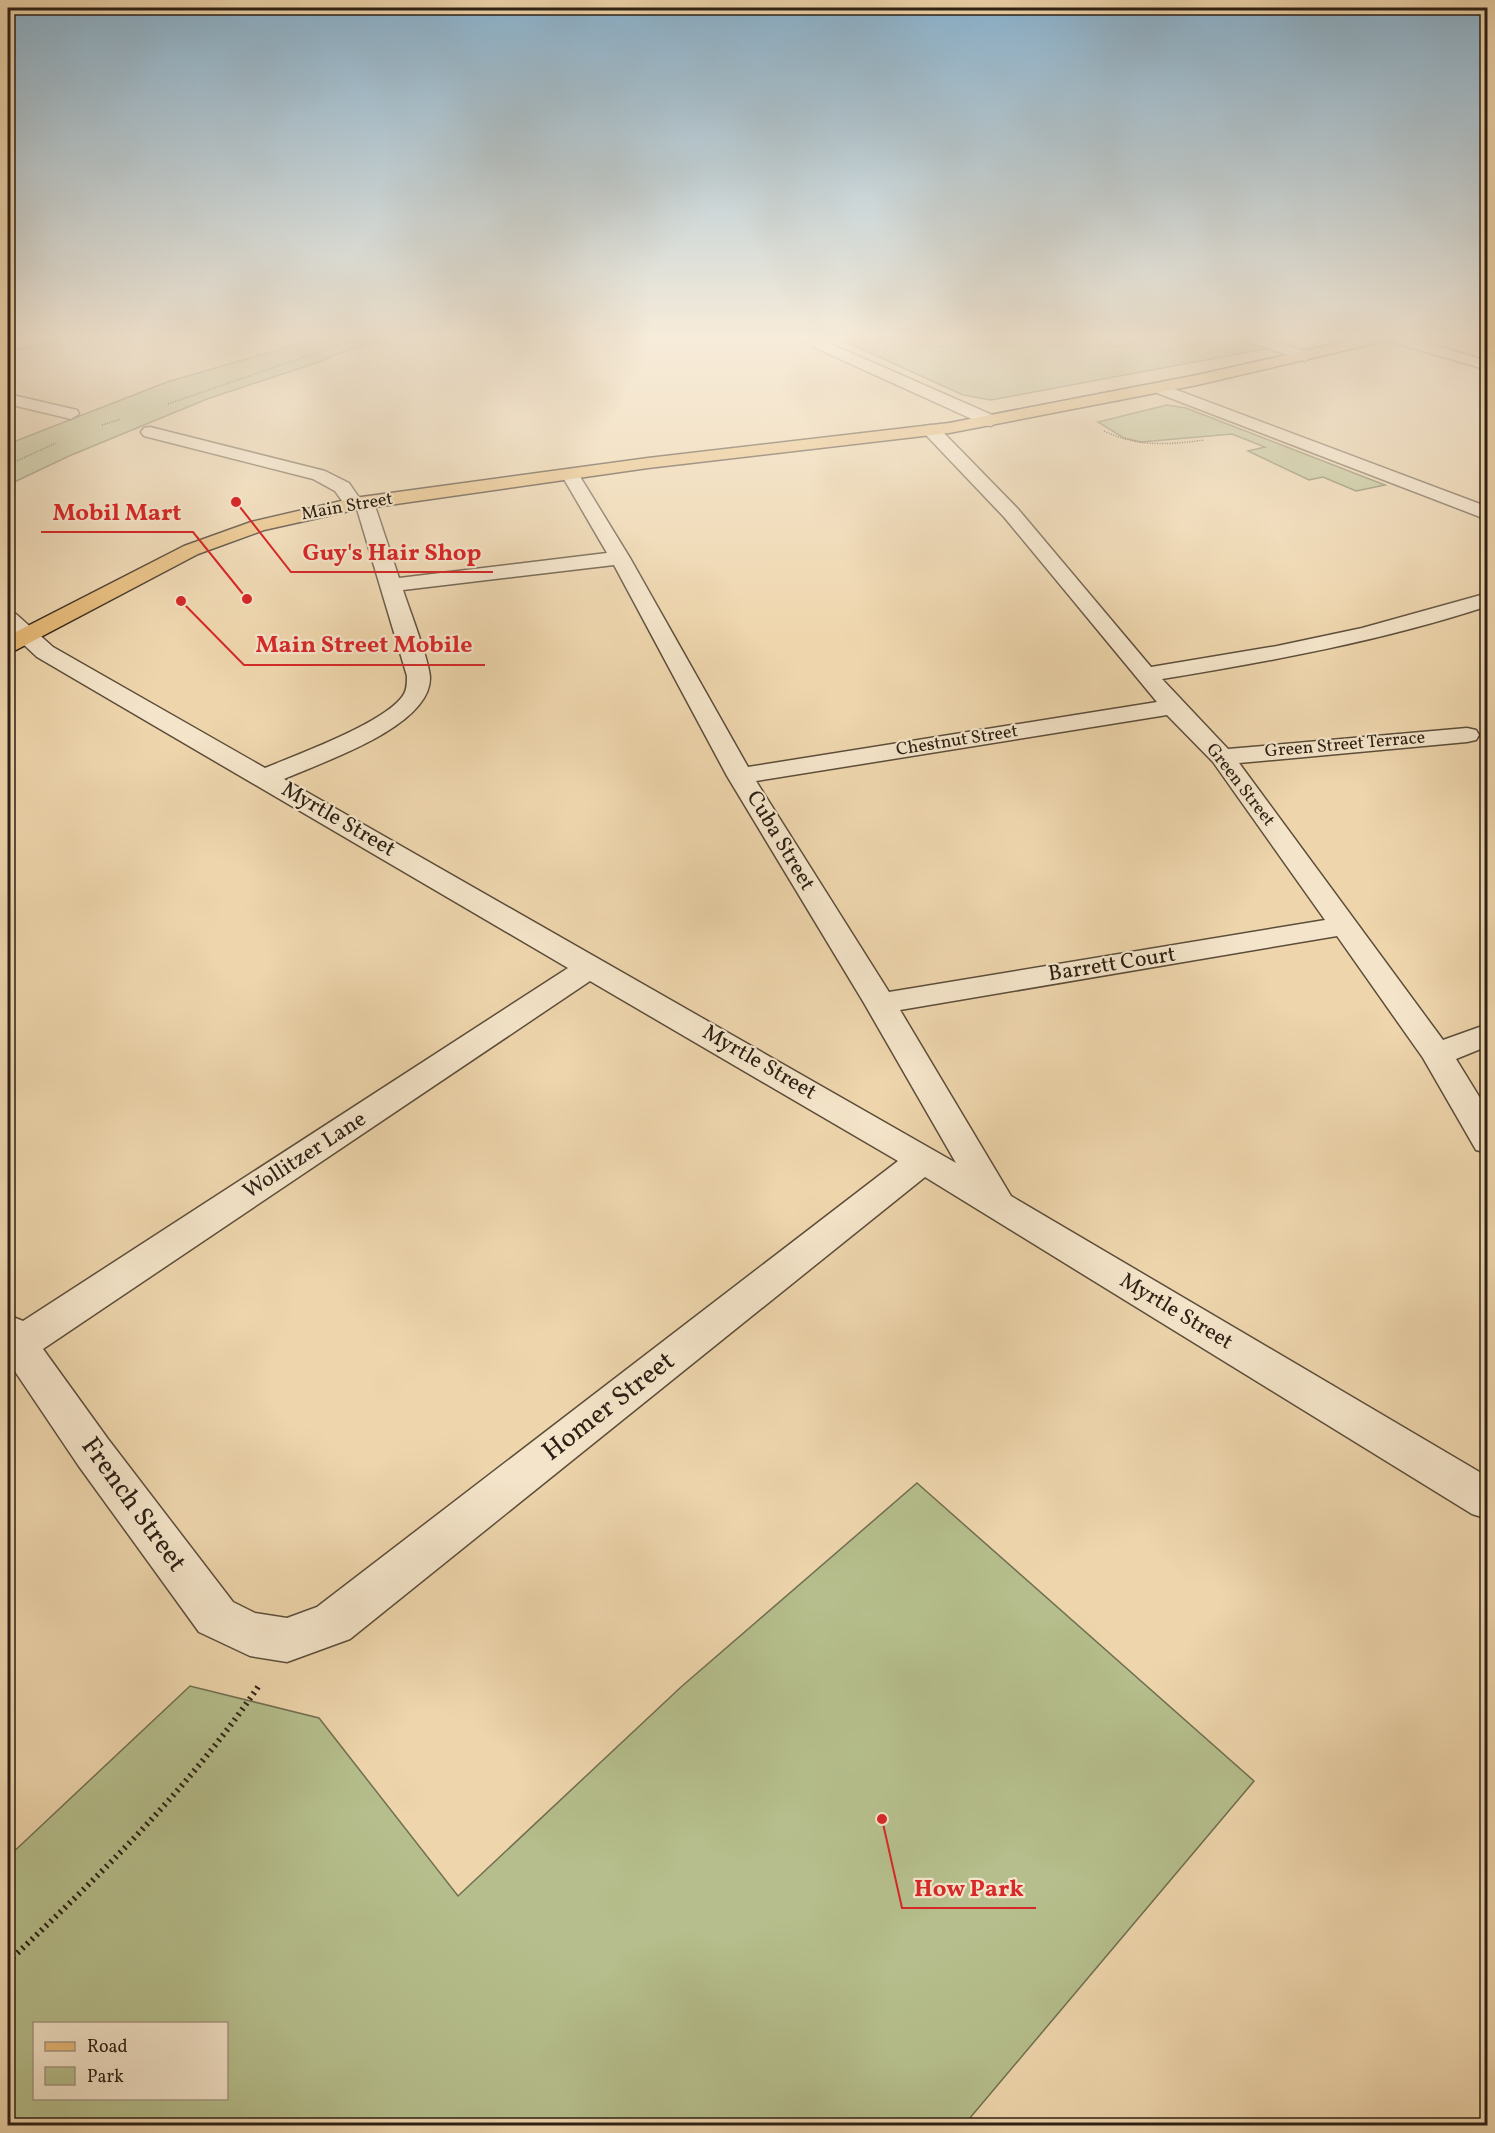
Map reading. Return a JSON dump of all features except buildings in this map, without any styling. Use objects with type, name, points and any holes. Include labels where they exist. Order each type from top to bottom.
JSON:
[{"type":"main road","name":"Main Street","points":[[13,633],[205,544],[268,523],[360,504],[570,474],[877,437]]},
{"type":"street","points":[[168,437],[319,475],[342,487],[360,504],[391,585],[419,676],[416,695],[403,711],[372,730],[264,778]]},
{"type":"street","name":"Green Street","points":[[937,437],[1011,513],[1173,707],[1222,757],[1437,1054],[1488,1141]]},
{"type":"street","points":[[1285,437],[1488,514]]},
{"type":"street","name":"Cuba Street","points":[[570,474],[620,558],[740,776],[880,1004],[997,1204]]},
{"type":"street","points":[[391,585],[620,558]]},
{"type":"street","points":[[1148,675],[1285,652],[1420,621],[1488,599]]},
{"type":"street","name":"Myrtle Street","points":[[13,633],[923,1160],[1488,1500]]},
{"type":"street","name":"Chestnut Street","points":[[740,776],[1173,707]]},
{"type":"street","name":"Green Street Terrace","points":[[1222,757],[1467,735]]},
{"type":"street","name":"Barrett Court","points":[[880,1004],[1345,926]]},
{"type":"street","name":"Wollitzer Lane","points":[[13,1337],[591,967]]},
{"type":"street","points":[[1437,1054],[1488,1034]]},
{"type":"street","name":"Homer Street","points":[[287,1640],[333,1623],[923,1160]]},
{"type":"street","name":"French Street","points":[[13,1337],[93,1452],[216,1617],[250,1634],[287,1640]]},
{"type":"path","points":[[1114,437],[1146,446],[1209,439]]},
{"type":"path","points":[[8,465],[60,441]]},
{"type":"path","points":[[8,1962],[116,1860],[187,1784],[243,1711],[287,1640]]},
{"type":"green space","points":[[27,437],[116,437],[8,485],[8,444]]},
{"type":"green space","points":[[1122,437],[1203,437],[1141,442]]},
{"type":"green space","points":[[1238,437],[1260,437],[1385,485],[1356,491],[1323,477],[1309,480],[1248,451],[1265,447]]},
{"type":"green space","points":[[917,1483],[1254,1781],[964,2125],[8,2125],[8,1857],[190,1686],[319,1718],[458,1896],[681,1687]]},
{"type":"place","name":"Guy's Hair Shop","points":[[236,502]]},
{"type":"place","name":"Mobil Mart","points":[[247,599]]},
{"type":"place","name":"Main Street Mobile","points":[[181,601]]},
{"type":"place","name":"How Park","points":[[882,1819]]}]
